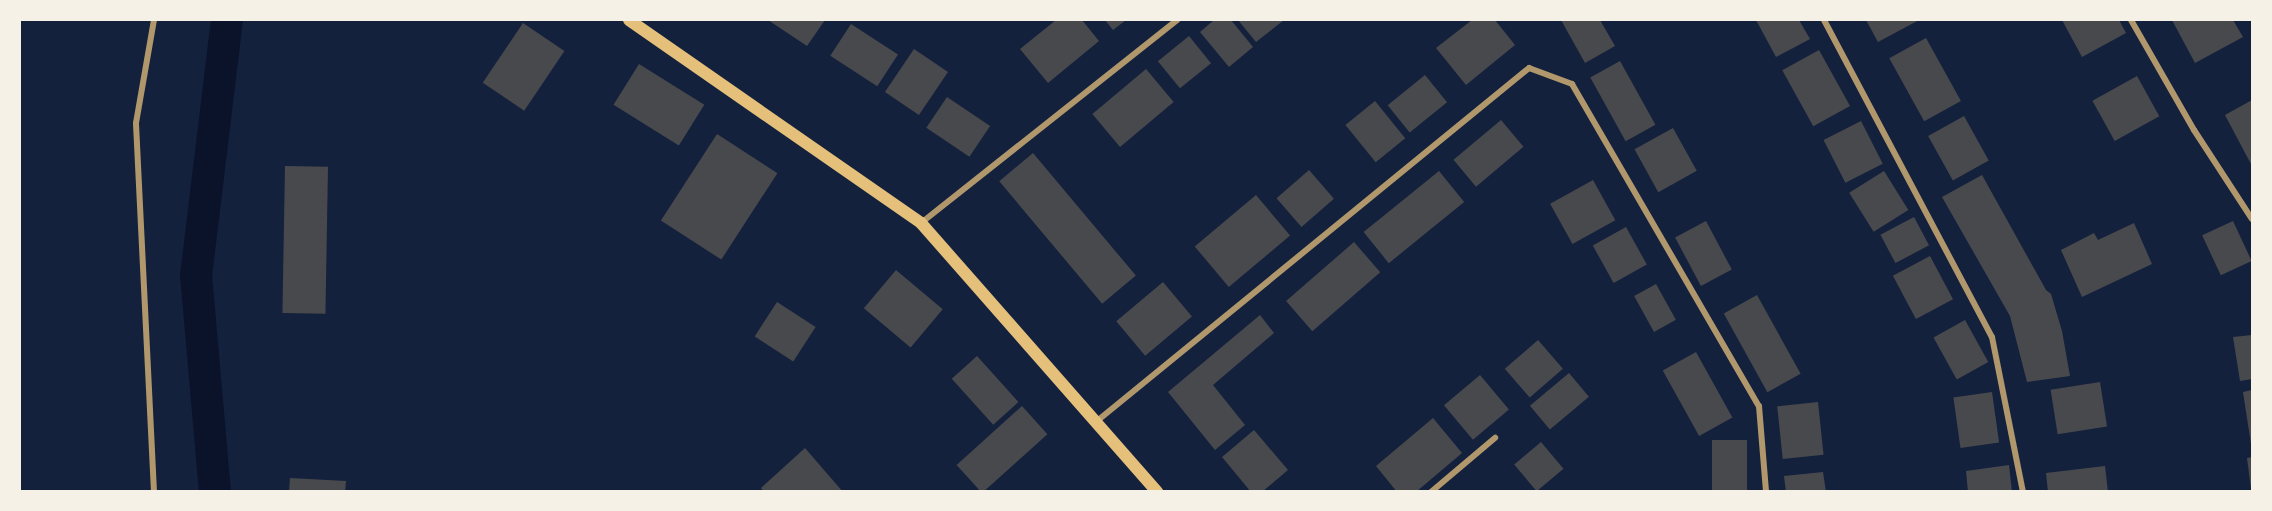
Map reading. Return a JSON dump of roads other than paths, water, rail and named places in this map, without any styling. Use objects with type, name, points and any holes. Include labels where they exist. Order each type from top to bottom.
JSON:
[{"type":"main road","points":[[629,20],[921,223],[1097,420],[1157,492]]},
{"type":"street","points":[[154,20],[136,123],[154,492]]},
{"type":"street","points":[[921,223],[1177,20]]},
{"type":"street","points":[[1824,20],[1992,337],[2023,492]]},
{"type":"street","points":[[2131,20],[2194,130],[2253,219]]},
{"type":"street","points":[[1097,420],[1529,68],[1572,84],[1759,406],[1766,492]]},
{"type":"street","points":[[1431,492],[1495,438]]},
{"type":"waterway","points":[[215,492],[196,276],[227,20]]}]
